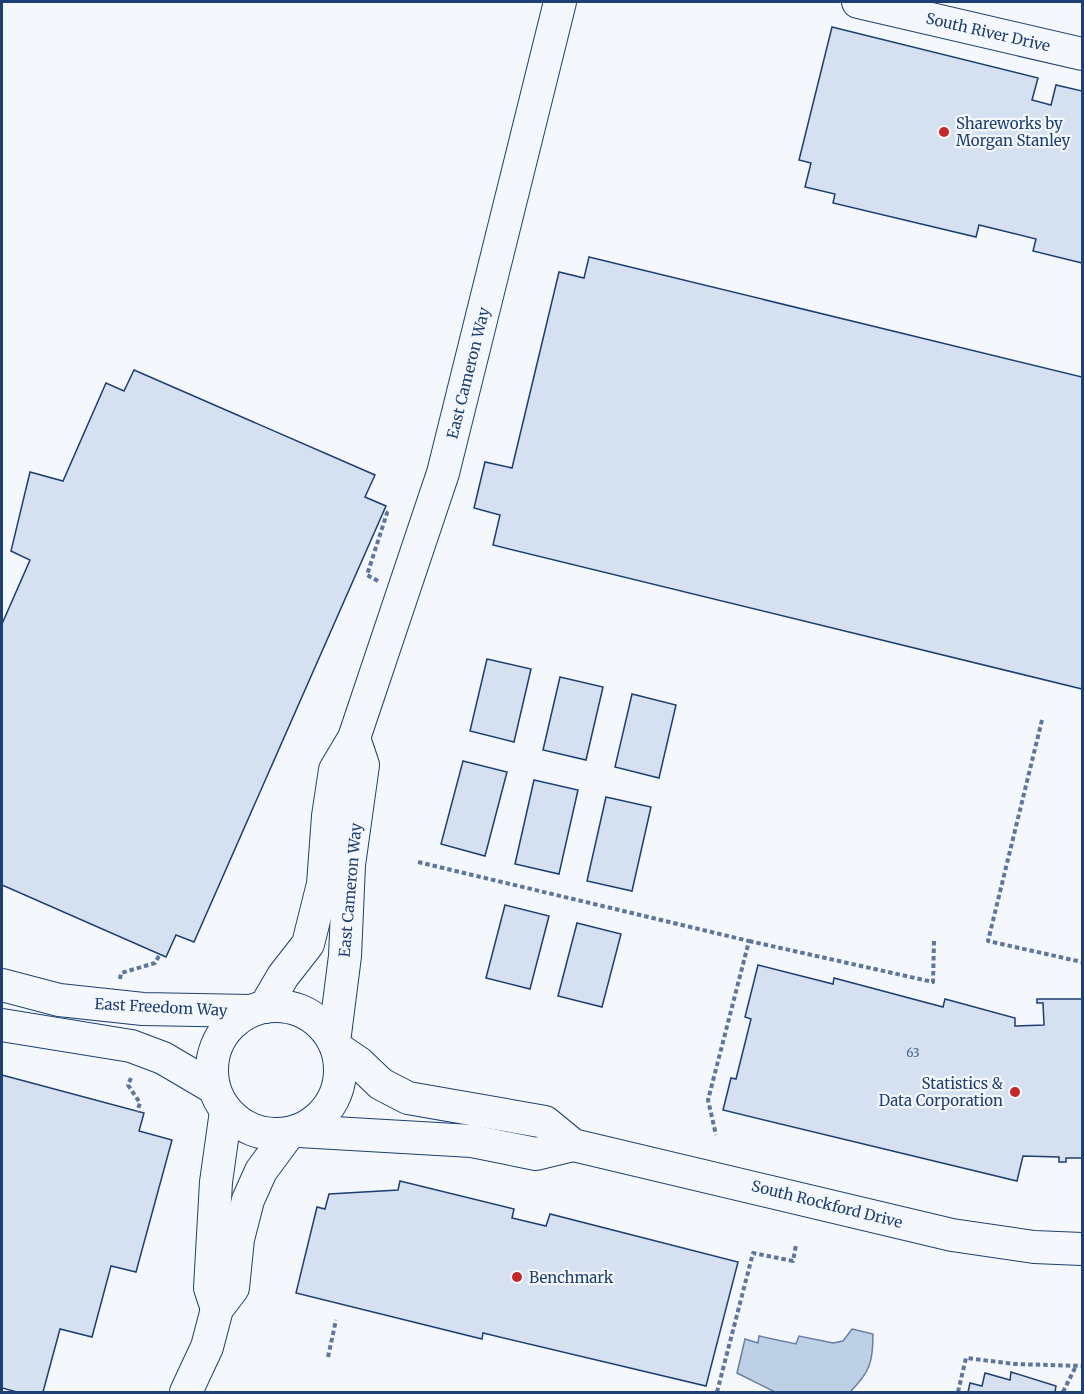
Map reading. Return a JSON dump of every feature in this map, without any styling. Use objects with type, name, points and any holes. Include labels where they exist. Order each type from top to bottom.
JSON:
[{"type":"street","name":"East Cameron Way","points":[[258,1009],[308,944],[323,884],[328,816],[336,770],[354,738],[443,473],[560,2]]},
{"type":"street","name":"South River Drive","points":[[858,2],[1083,54]]},
{"type":"street","name":"East Cameron Way","points":[[335,1045],[345,956],[349,865],[363,765],[354,738]]},
{"type":"street","name":"East Freedom Way","points":[[2,985],[59,1000],[144,1009],[258,1009]]},
{"type":"street","points":[[2,1025],[131,1046],[163,1058],[220,1099],[239,1123],[254,1131],[271,1135],[294,1132],[315,1122],[328,1108],[337,1092],[340,1072],[335,1045],[316,1019],[300,1010],[283,1006],[258,1009],[227,1029],[218,1042],[213,1057],[220,1099],[210,1288],[217,1309]]},
{"type":"street","name":"South Rockford Drive","points":[[335,1045],[381,1084],[408,1098],[545,1122],[573,1144],[952,1235],[1034,1247],[1083,1250]]},
{"type":"street","points":[[186,1392],[207,1347],[217,1309],[233,1288],[238,1239],[248,1200],[261,1171],[294,1132]]},
{"type":"street","name":"South Rockford Drive","points":[[294,1132],[472,1141],[536,1154],[573,1144]]},
{"type":"path","points":[[381,583],[367,575],[387,513],[383,512]]},
{"type":"path","points":[[1042,720],[988,941],[1083,962]]},
{"type":"path","points":[[418,862],[749,941],[933,982],[934,941]]},
{"type":"path","points":[[716,1135],[708,1100],[749,941]]},
{"type":"path","points":[[119,983],[121,973],[155,963],[160,954]]},
{"type":"path","points":[[133,1071],[128,1085],[141,1103],[137,1112]]},
{"type":"path","points":[[717,1392],[753,1253],[793,1261],[796,1245]]},
{"type":"path","points":[[328,1357],[336,1320]]},
{"type":"path","points":[[958,1392],[966,1358],[1015,1364],[1083,1366]]},
{"type":"path","points":[[1063,1392],[1076,1366]]},
{"type":"water","points":[[852,1329],[873,1334],[873,1344],[869,1366],[850,1392],[775,1392],[737,1373],[745,1339],[758,1343],[759,1336],[796,1344],[799,1336],[833,1343],[843,1341]]},
{"type":"building","name":"Shareworks by Morgan Stanley","points":[[832,27],[1038,78],[1032,100],[1051,105],[1056,85],[1082,91],[1082,263],[1033,251],[1036,239],[979,225],[976,237],[833,203],[835,194],[805,187],[811,163],[799,160]]},
{"type":"building","points":[[589,257],[1082,377],[1082,689],[493,545],[500,515],[474,508],[485,462],[512,468],[559,272],[584,278]]},
{"type":"building","points":[[134,370],[375,475],[365,497],[386,506],[194,942],[176,935],[166,957],[2,885],[2,624],[30,560],[11,551],[30,472],[63,481],[106,383],[124,391]]},
{"type":"building","points":[[487,659],[531,669],[514,742],[470,731]]},
{"type":"building","points":[[560,677],[603,687],[586,760],[543,750]]},
{"type":"building","points":[[632,694],[676,705],[659,778],[615,767]]},
{"type":"building","points":[[463,761],[507,772],[485,856],[441,844]]},
{"type":"building","points":[[534,780],[578,790],[559,874],[515,864]]},
{"type":"building","points":[[606,797],[651,807],[632,891],[587,881]]},
{"type":"building","points":[[505,905],[549,916],[530,989],[486,978]]},
{"type":"building","points":[[577,923],[621,934],[602,1007],[558,996]]},
{"type":"building","points":[[758,965],[833,984],[834,978],[943,1007],[945,999],[1015,1018],[1015,1026],[1044,1025],[1043,1003],[1037,1003],[1037,999],[1082,999],[1082,1158],[1066,1158],[1066,1162],[1059,1162],[1059,1157],[1023,1156],[1017,1181],[723,1110],[731,1078],[736,1079],[751,1019],[745,1017]]},
{"type":"building","points":[[2,1075],[144,1113],[139,1131],[172,1140],[136,1272],[111,1266],[92,1337],[60,1329],[43,1392],[17,1392],[2,1388]]},
{"type":"building","name":"Benchmark","points":[[400,1181],[514,1209],[512,1218],[546,1226],[550,1214],[738,1262],[706,1386],[483,1333],[482,1339],[296,1293],[317,1207],[325,1209],[329,1194],[398,1190]]},
{"type":"building","points":[[1011,1372],[1056,1386],[1055,1392],[968,1392],[970,1383],[982,1386],[985,1373],[1010,1380]]},
{"type":"place","name":"Shareworks by Morgan Stanley","points":[[944,132]]},
{"type":"place","name":"Statistics & Data Corporation","points":[[1015,1092]]},
{"type":"place","name":"Benchmark","points":[[517,1277]]}]
